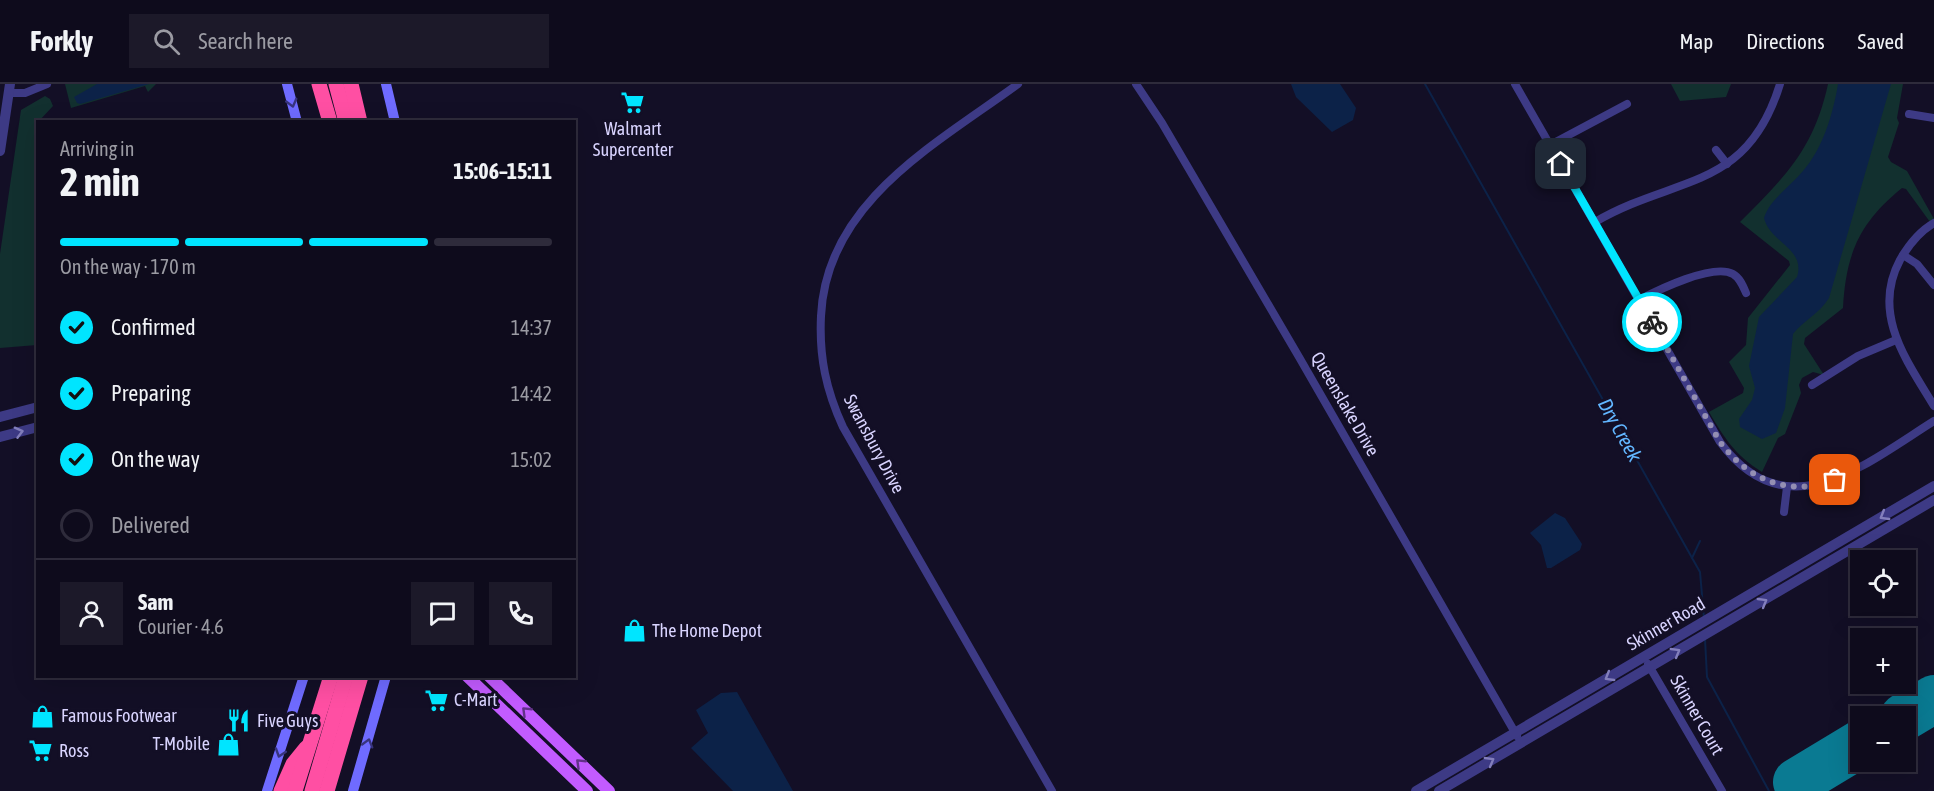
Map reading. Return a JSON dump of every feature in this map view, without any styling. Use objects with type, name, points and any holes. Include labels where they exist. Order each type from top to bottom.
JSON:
[{"type":"highway","points":[[319,84],[329,120]]},
{"type":"highway","points":[[336,84],[345,120]]},
{"type":"highway","points":[[351,84],[360,120]]},
{"type":"highway","points":[[294,791],[330,678]]},
{"type":"highway","points":[[312,791],[345,678]]},
{"type":"highway","points":[[327,791],[360,678]]},
{"type":"highway","points":[[281,791],[292,764],[311,741]]},
{"type":"main road","points":[[287,84],[296,120]]},
{"type":"main road","points":[[386,84],[395,120]]},
{"type":"main road","points":[[267,791],[303,678]]},
{"type":"main road","points":[[353,791],[385,678]]},
{"type":"main road","points":[[469,678],[586,791]]},
{"type":"main road","points":[[491,678],[609,791]]},
{"type":"main road","points":[[553,759],[562,746]]},
{"type":"street","points":[[0,151],[9,88],[25,93],[47,84]]},
{"type":"street","name":"Swansbury Drive","points":[[1017,84],[892,178],[853,220],[838,244],[826,279],[821,311],[820,350],[827,387],[843,427],[1052,791]]},
{"type":"street","name":"Queenslake Drive","points":[[1136,84],[1185,162],[1518,738]]},
{"type":"street","points":[[1515,84],[1728,452],[1754,475],[1787,487],[1820,485],[1850,474],[1934,421]]},
{"type":"street","points":[[1594,222],[1638,200],[1688,185],[1727,164],[1756,136],[1772,111],[1780,84]]},
{"type":"street","points":[[1550,145],[1627,104]]},
{"type":"street","points":[[1909,114],[1934,118]]},
{"type":"street","points":[[1716,150],[1727,164]]},
{"type":"street","points":[[1934,223],[1914,240],[1903,255],[1893,274],[1889,299],[1890,323],[1896,340],[1934,406]]},
{"type":"street","points":[[1903,255],[1917,264],[1934,285]]},
{"type":"street","points":[[1639,300],[1688,279],[1722,271],[1739,279],[1746,293]]},
{"type":"street","points":[[1812,385],[1858,356],[1896,340]]},
{"type":"street","points":[[0,417],[36,408]]},
{"type":"street","points":[[0,437],[36,428]]},
{"type":"street","name":"Skinner Road","points":[[1439,791],[1644,656],[1809,562],[1934,486]]},
{"type":"street","points":[[1784,512],[1787,487]]},
{"type":"street","name":"Skinner Road","points":[[1416,791],[1650,667],[1934,500]]},
{"type":"street","name":"Skinner Court","points":[[1644,656],[1722,791]]},
{"type":"green space","points":[[65,84],[156,84],[148,92],[145,86],[71,108]]},
{"type":"green space","points":[[1671,84],[1731,84],[1726,97],[1680,101]]},
{"type":"green space","points":[[1828,84],[1903,84],[1897,118],[1899,123],[1888,157],[1891,162],[1907,171],[1934,219],[1930,222],[1906,189],[1902,188],[1887,201],[1865,227],[1847,271],[1843,308],[1805,338],[1804,344],[1824,375],[1813,372],[1802,378],[1799,385],[1801,393],[1785,434],[1778,438],[1762,472],[1731,446],[1709,412],[1743,393],[1744,388],[1729,362],[1746,345],[1748,318],[1790,265],[1789,261],[1740,222],[1771,191],[1796,160],[1815,127]]},
{"type":"green space","points":[[45,96],[50,99],[53,106],[40,120],[36,120],[36,345],[0,348],[0,254],[21,110]]},
{"type":"water","points":[[97,84],[149,84],[77,103],[74,97]]},
{"type":"water","points":[[1291,84],[1340,84],[1356,108],[1353,120],[1332,132],[1296,97]]},
{"type":"water","points":[[1838,84],[1891,84],[1829,298],[1793,334],[1785,408],[1776,433],[1762,439],[1740,427],[1739,419],[1752,400],[1755,388],[1749,366],[1759,317],[1797,277],[1798,267],[1792,252],[1773,234],[1764,218],[1771,205],[1803,171],[1816,152],[1830,119]]},
{"type":"water","points":[[1555,513],[1565,518],[1582,544],[1580,550],[1551,568],[1547,568],[1541,545],[1530,533]]},
{"type":"water","points":[[737,692],[793,791],[733,791],[691,748],[708,733],[696,710],[721,693]]},
{"type":"waterway","name":"Dry Creek","points":[[1425,84],[1700,572],[1704,618]]},
{"type":"waterway","points":[[1692,558],[1700,541]]},
{"type":"waterway","name":"Dry Creek","points":[[1705,639],[1707,677],[1769,791]]},
{"type":"runway","points":[[1916,710],[1934,699]]},
{"type":"runway","points":[[1797,782],[1850,750]]},
{"type":"way so far","points":[[1652,322],[1720,442],[1734,459],[1754,475],[1787,487],[1820,485],[1835,480]]},
{"type":"place","name":"Walmart Supercenter","points":[[633,103]]},
{"type":"place","name":"The Home Depot","points":[[634,631]]},
{"type":"place","name":"C-Mart","points":[[436,700]]},
{"type":"place","name":"Famous Footwear","points":[[43,716]]},
{"type":"place","name":"Five Guys","points":[[239,721]]},
{"type":"place","name":"T-Mobile","points":[[228,744]]},
{"type":"place","name":"Ross","points":[[41,751]]},
{"type":"route","points":[[1561,164],[1652,322]]}]
